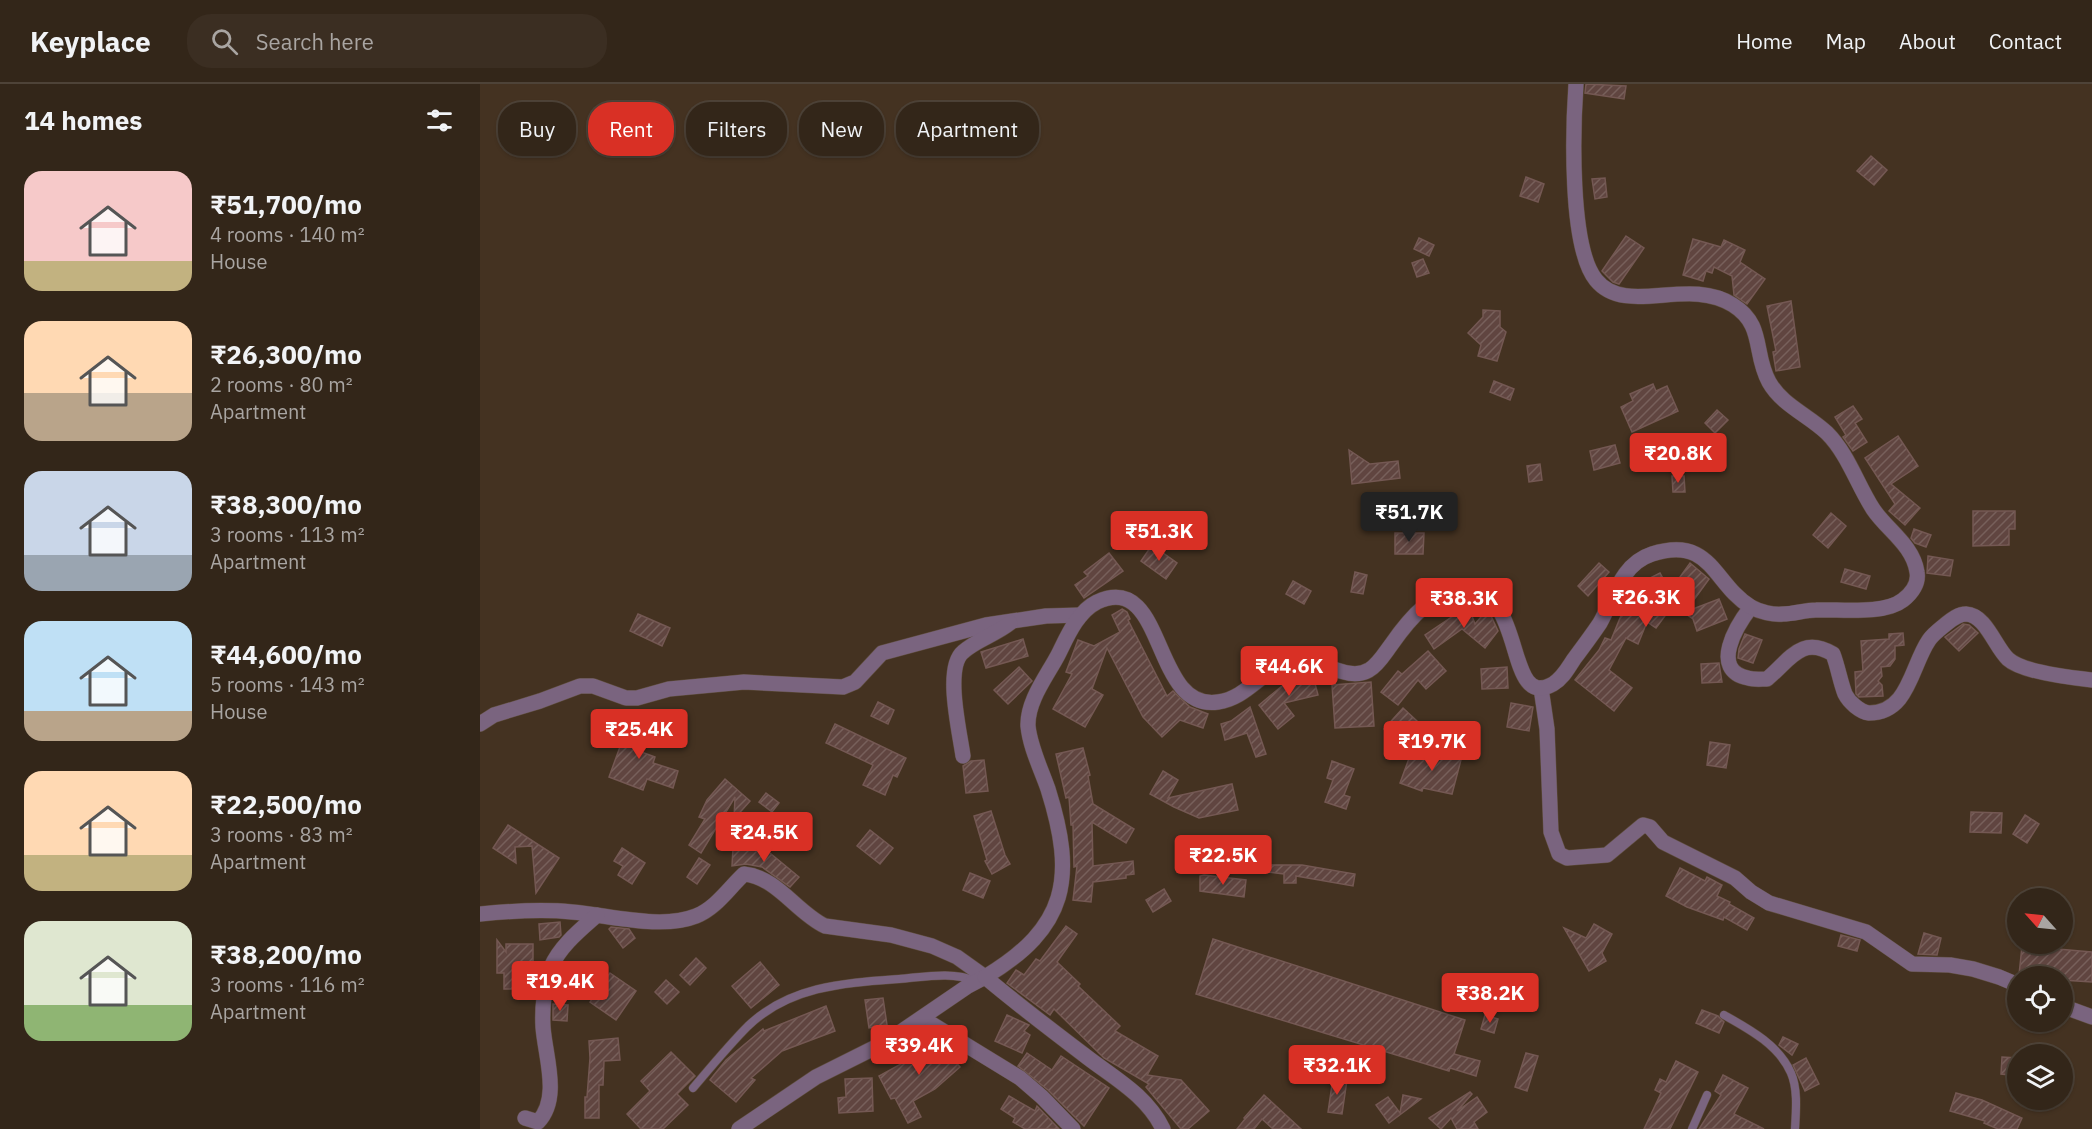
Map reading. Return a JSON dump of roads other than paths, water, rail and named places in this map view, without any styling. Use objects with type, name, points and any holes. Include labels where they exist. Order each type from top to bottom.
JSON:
[{"type":"street","points":[[739,1129],[816,1077],[886,1042],[981,979],[1011,962],[1025,949],[1053,911],[1061,893],[1063,875],[1060,835],[1056,816],[1031,742],[1028,727],[1029,713],[1033,701],[1081,615],[1100,600],[1110,598],[1128,601],[1144,612],[1167,665],[1179,684],[1187,693],[1210,704],[1224,702],[1238,696],[1279,664],[1292,661],[1305,660],[1322,663],[1343,673],[1357,674],[1370,670],[1425,605],[1437,597],[1467,590],[1480,592],[1496,603],[1512,637],[1522,675],[1532,685],[1541,688],[1549,687],[1561,678],[1598,626],[1619,582],[1643,557],[1658,552],[1676,550],[1691,552],[1715,568],[1736,594],[1751,607],[1781,615],[1814,610],[1843,610],[1894,605],[1913,590],[1917,582],[1917,573],[1906,548],[1874,511],[1847,460],[1831,437],[1785,401],[1768,381],[1753,326],[1743,312],[1722,299],[1707,294],[1677,292],[1626,297],[1602,287],[1591,274],[1579,229],[1573,133],[1576,84]]},
{"type":"street","points":[[1751,607],[1739,622],[1729,643],[1728,661],[1734,672],[1748,678],[1767,679],[1800,649],[1823,648],[1833,654],[1846,695],[1856,707],[1866,713],[1891,709],[1900,698],[1930,639],[1961,614],[1968,614],[1984,625],[2010,661],[2037,671],[2092,680]]},
{"type":"street","points":[[480,724],[494,715],[580,687],[593,686],[626,698],[637,698],[669,689],[744,682],[843,687],[855,682],[882,653],[986,625],[1046,616],[1081,615]]},
{"type":"street","points":[[963,756],[954,690],[955,662],[962,653],[1012,621]]},
{"type":"street","points":[[1541,688],[1547,729],[1551,832],[1559,854],[1566,858],[1608,855],[1643,825],[1650,827],[1663,842],[1735,878],[1751,892],[1769,903],[1866,932],[1912,964],[1950,965],[1973,969],[2007,980]]},
{"type":"street","points":[[480,914],[509,911],[570,912],[636,920],[679,921],[698,916],[710,909],[744,874],[753,875],[792,900],[816,922],[825,926],[891,935],[932,946],[957,957],[981,979],[1130,1088],[1151,1111],[1163,1129]]},
{"type":"street","points":[[525,1118],[538,1122],[548,1105],[550,1081],[543,1010],[551,968],[562,949],[597,915]]},
{"type":"street","points":[[2073,1010],[2092,1017]]},
{"type":"street","points":[[922,1018],[1020,1078],[1073,1129]]},
{"type":"lane","points":[[693,1088],[748,1026],[762,1014],[792,996],[809,990],[846,983],[952,975],[981,979]]},
{"type":"lane","points":[[1724,1015],[1760,1035],[1779,1055],[1791,1073],[1796,1098],[1795,1129]]},
{"type":"lane","points":[[1692,1129],[1707,1095]]}]
